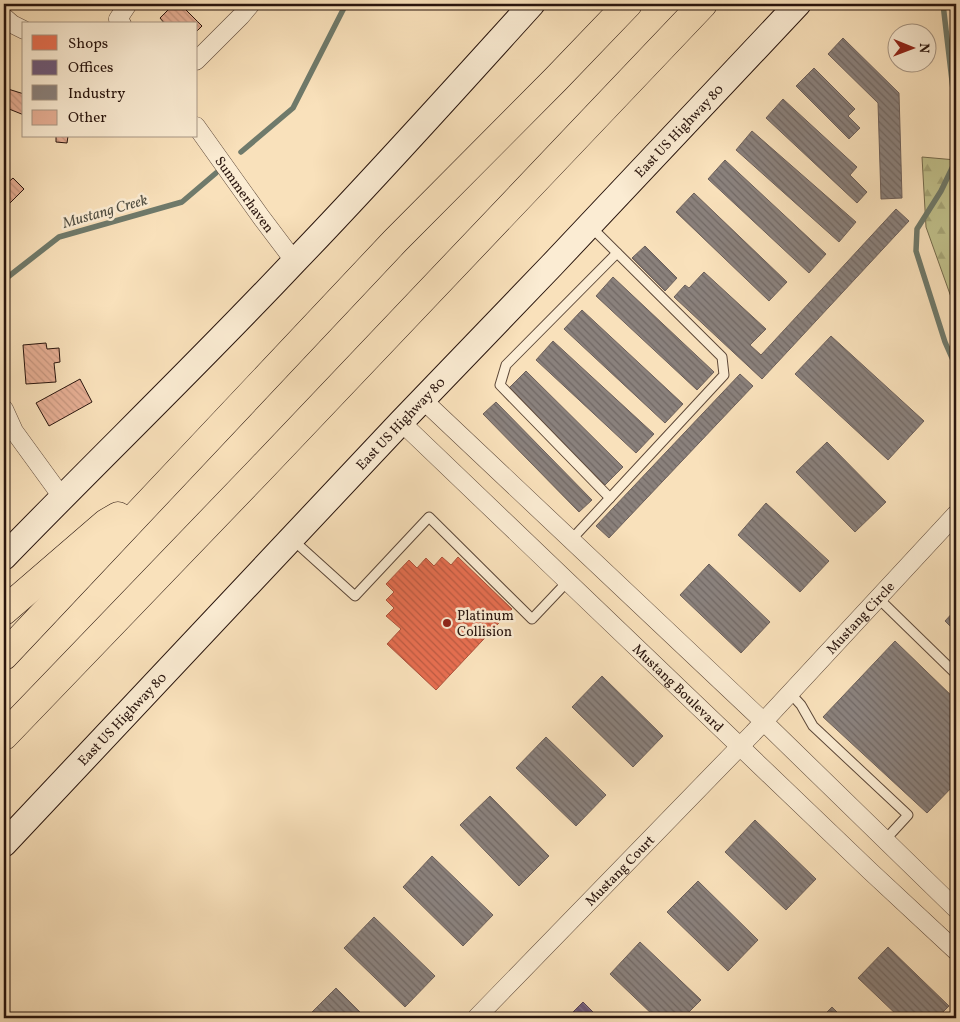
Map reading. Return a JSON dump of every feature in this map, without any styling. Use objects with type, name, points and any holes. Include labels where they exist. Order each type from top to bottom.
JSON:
[{"type":"highway","points":[[4,656],[395,241],[628,4]]},
{"type":"highway","points":[[4,736],[265,465],[703,4]]},
{"type":"highway","points":[[4,611],[106,523],[164,486]]},
{"type":"main road","points":[[4,558],[295,262],[413,136],[532,4]]},
{"type":"main road","name":"East US Highway 80","points":[[4,844],[798,4]]},
{"type":"street","points":[[117,22],[128,4]]},
{"type":"street","points":[[198,59],[251,4]]},
{"type":"street","points":[[4,16],[12,24],[22,29]]},
{"type":"street","name":"Summerhaven","points":[[198,129],[295,262]]},
{"type":"street","points":[[423,400],[763,721],[956,909]]},
{"type":"street","points":[[4,409],[14,431],[62,497]]},
{"type":"street","name":"Mustang Boulevard","points":[[401,422],[956,951]]},
{"type":"street","name":"Mustang Circle","points":[[763,721],[956,514]]},
{"type":"street","name":"Mustang Court","points":[[476,1018],[763,721]]},
{"type":"lane","points":[[571,540],[724,375],[722,357],[589,226]]},
{"type":"lane","points":[[610,498],[500,385],[506,365],[617,253]]},
{"type":"lane","points":[[291,539],[355,596],[428,517],[532,619],[568,581]]},
{"type":"lane","points":[[878,598],[956,674]]},
{"type":"lane","points":[[790,692],[801,705],[813,726],[908,815],[885,840]]},
{"type":"green space","points":[[922,157],[956,160],[956,311],[926,227]]},
{"type":"building: Shops","name":"Platinum Collision","points":[[442,557],[451,565],[458,557],[512,609],[436,690],[387,644],[401,629],[386,616],[394,608],[386,600],[394,592],[386,584],[409,560],[417,568],[426,558],[434,566]]},
{"type":"building: Offices","points":[[583,1002],[599,1018],[567,1018]]},
{"type":"building: Industry","points":[[843,38],[899,93],[902,198],[881,199],[878,103],[828,54]]},
{"type":"building: Industry","points":[[814,68],[855,109],[848,116],[860,128],[849,139],[796,86]]},
{"type":"building: Industry","points":[[783,99],[857,167],[850,175],[867,192],[857,203],[766,118]]},
{"type":"building: Industry","points":[[752,131],[856,222],[839,242],[736,150]]},
{"type":"building: Industry","points":[[725,160],[826,254],[809,273],[708,179]]},
{"type":"building: Industry","points":[[694,193],[787,282],[769,301],[676,212]]},
{"type":"building: Industry","points":[[896,209],[909,221],[762,379],[674,297],[685,285],[689,288],[704,272],[766,329],[750,345],[761,355]]},
{"type":"building: Industry","points":[[645,246],[677,278],[665,291],[632,258]]},
{"type":"building: Industry","points":[[613,277],[714,372],[697,390],[596,296]]},
{"type":"building: Industry","points":[[582,310],[683,404],[665,423],[564,329]]},
{"type":"building: Industry","points":[[831,336],[924,421],[888,460],[795,374]]},
{"type":"building: Industry","points":[[553,341],[654,434],[636,453],[536,360]]},
{"type":"building: Industry","points":[[526,371],[623,467],[605,485],[508,389]]},
{"type":"building: Industry","points":[[740,374],[753,386],[609,538],[596,526]]},
{"type":"building: Industry","points":[[496,402],[592,500],[579,512],[483,414]]},
{"type":"building: Industry","points":[[827,442],[886,502],[855,532],[796,472]]},
{"type":"building: Industry","points":[[766,503],[829,561],[800,592],[738,535]]},
{"type":"building: Industry","points":[[709,564],[770,622],[741,653],[680,595]]},
{"type":"building: Industry","points":[[956,609],[956,632],[945,621]]},
{"type":"building: Industry","points":[[895,641],[956,700],[956,783],[927,813],[823,717]]},
{"type":"building: Industry","points":[[602,676],[663,736],[633,767],[572,707]]},
{"type":"building: Industry","points":[[546,737],[606,795],[576,826],[516,768]]},
{"type":"building: Industry","points":[[490,796],[549,856],[519,886],[460,825]]},
{"type":"building: Industry","points":[[755,820],[816,879],[786,910],[725,852]]},
{"type":"building: Industry","points":[[432,856],[493,915],[463,946],[403,887]]},
{"type":"building: Industry","points":[[698,881],[758,940],[728,971],[667,912]]},
{"type":"building: Industry","points":[[374,917],[435,976],[405,1007],[344,948]]},
{"type":"building: Industry","points":[[640,942],[701,1000],[683,1018],[656,1018],[610,974]]},
{"type":"building: Industry","points":[[888,947],[949,1006],[937,1018],[900,1018],[858,978]]},
{"type":"building: Industry","points":[[336,988],[366,1018],[318,1018],[312,1012]]},
{"type":"building: Industry","points":[[832,1007],[843,1018],[821,1018]]},
{"type":"building: Other","points":[[174,4],[180,4],[198,22],[163,22],[160,18]]},
{"type":"building: Other","points":[[198,22],[202,26],[198,30]]},
{"type":"building: Other","points":[[8,89],[22,93],[22,114],[4,107]]},
{"type":"building: Other","points":[[56,138],[68,138],[67,143],[56,142]]},
{"type":"building: Other","points":[[13,178],[24,189],[4,209],[4,186]]},
{"type":"building: Other","points":[[46,343],[47,349],[59,348],[60,362],[54,363],[56,382],[26,384],[23,345]]},
{"type":"building: Other","points":[[80,379],[92,402],[49,426],[36,403]]},
{"type":"building: Other","points":[[4,488],[9,497],[4,501]]},
{"type":"waterway","name":"Mustang Creek","points":[[241,152],[293,108],[346,4]]},
{"type":"waterway","name":"Mustang Creek","points":[[943,4],[954,98],[955,162],[941,191],[917,229],[916,251],[945,342],[956,367]]},
{"type":"waterway","name":"Mustang Creek","points":[[4,280],[59,237],[182,202],[216,173]]},
{"type":"place","name":"Platinum Collision","points":[[447,623]]}]
